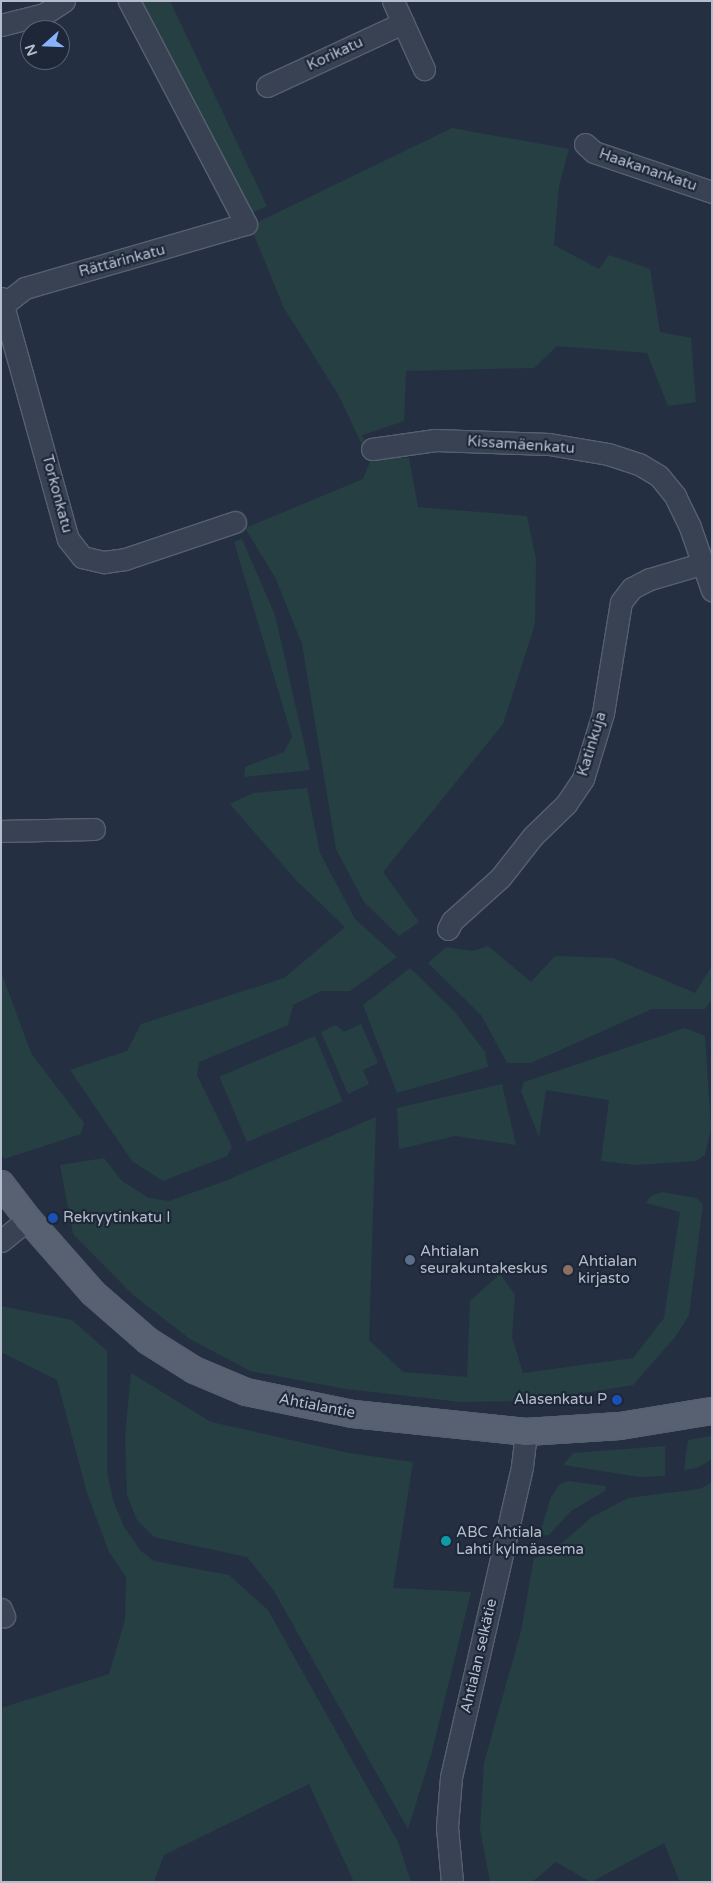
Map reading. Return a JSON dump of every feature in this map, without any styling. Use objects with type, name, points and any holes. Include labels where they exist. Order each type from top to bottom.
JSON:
[{"type":"main road","name":"Ahtialantie","points":[[1,1184],[28,1219],[93,1293],[148,1340],[194,1370],[246,1392],[353,1414],[526,1432],[620,1426],[712,1411]]},
{"type":"street","points":[[1,25],[44,14],[64,1]]},
{"type":"street","name":"Rättärinkatu","points":[[2,303],[26,288],[246,224],[129,1]]},
{"type":"street","points":[[393,1],[424,69]]},
{"type":"street","name":"Korikatu","points":[[267,86],[403,23]]},
{"type":"street","name":"Haakanankatu","points":[[585,144],[594,152],[712,192]]},
{"type":"street","name":"Torkonkatu","points":[[2,303],[68,539],[82,557],[104,562],[125,559],[235,522]]},
{"type":"street","name":"Kissamäenkatu","points":[[372,449],[435,440],[549,444],[608,454],[639,464],[659,476],[675,496],[704,563],[712,590]]},
{"type":"street","name":"Katinkuja","points":[[448,929],[452,921],[500,878],[534,836],[566,804],[583,779],[603,713],[620,602],[632,588],[650,579],[704,563]]},
{"type":"street","points":[[1,831],[94,828]]},
{"type":"street","points":[[1,1241],[28,1219]]},
{"type":"street","name":"Ahtialan selkätie","points":[[452,1882],[447,1827],[451,1777],[522,1466],[526,1432]]},
{"type":"green space","points":[[136,1],[170,1],[267,206],[248,215]]},
{"type":"green space","points":[[452,128],[569,149],[559,186],[554,245],[599,269],[609,255],[650,269],[660,332],[691,338],[696,402],[668,406],[647,353],[557,346],[534,368],[406,371],[404,421],[362,435],[372,457],[409,458],[418,507],[527,516],[536,559],[535,624],[503,724],[383,872],[419,922],[399,936],[364,902],[336,849],[302,644],[276,579],[245,528],[363,479],[370,462],[339,396],[284,308],[254,235],[256,223]]},
{"type":"green space","points":[[242,539],[275,615],[310,770],[244,777],[245,767],[284,752],[292,737],[234,542]]},
{"type":"green space","points":[[307,788],[320,853],[355,919],[397,957],[350,991],[321,991],[293,1005],[288,1025],[199,1062],[197,1075],[232,1147],[227,1156],[163,1181],[132,1161],[70,1070],[127,1051],[141,1024],[284,978],[345,927],[296,880],[230,804],[253,793]]},
{"type":"green space","points":[[488,946],[531,982],[555,956],[613,958],[695,993],[712,966],[712,999],[705,1009],[652,1009],[531,1063],[507,1063],[481,1015],[428,963],[446,947],[473,951]]},
{"type":"green space","points":[[410,968],[454,1011],[485,1052],[488,1067],[397,1093],[363,1005]]},
{"type":"green space","points":[[1,972],[31,1053],[84,1123],[81,1134],[4,1159],[1,1155]]},
{"type":"green space","points":[[361,1024],[378,1063],[363,1070],[369,1084],[348,1094],[321,1032],[336,1025],[344,1032]]},
{"type":"green space","points":[[685,1028],[705,1036],[711,1129],[705,1155],[696,1161],[635,1165],[601,1161],[609,1100],[546,1090],[539,1137],[521,1091],[524,1082]]},
{"type":"green space","points":[[315,1036],[343,1101],[247,1142],[219,1077]]},
{"type":"green space","points":[[502,1084],[516,1145],[455,1136],[399,1149],[397,1108]]},
{"type":"green space","points":[[376,1117],[369,1340],[403,1372],[467,1377],[470,1301],[500,1274],[515,1295],[512,1337],[523,1373],[633,1358],[664,1318],[680,1212],[646,1203],[651,1196],[662,1192],[696,1198],[703,1204],[689,1315],[676,1336],[633,1385],[535,1401],[461,1402],[346,1389],[250,1371],[190,1339],[133,1295],[73,1234],[60,1165],[104,1158],[122,1181],[149,1198],[169,1201],[225,1181]]},
{"type":"green space","points":[[1,1306],[72,1320],[107,1351],[107,1471],[113,1500],[124,1527],[141,1551],[154,1561],[229,1575],[268,1610],[398,1842],[411,1882],[354,1882],[309,1784],[164,1855],[154,1882],[1,1882],[1,1708],[109,1674],[125,1620],[126,1577],[109,1552],[87,1493],[57,1380],[1,1352]]},
{"type":"green space","points":[[131,1373],[211,1422],[349,1453],[413,1462],[393,1588],[471,1592],[431,1755],[408,1829],[274,1591],[247,1557],[154,1537],[137,1520],[127,1495],[125,1436]]},
{"type":"green space","points":[[712,1436],[712,1459],[697,1468],[684,1470],[688,1440]]},
{"type":"green space","points":[[665,1446],[665,1476],[640,1477],[563,1465],[573,1453]]},
{"type":"green space","points":[[568,1481],[606,1486],[605,1491],[571,1511],[549,1535],[539,1536],[551,1497],[560,1484]]},
{"type":"green space","points":[[712,1482],[712,1882],[680,1882],[664,1843],[591,1882],[556,1862],[532,1882],[490,1882],[480,1829],[484,1763],[521,1631],[534,1558],[549,1554],[592,1517],[628,1498],[700,1489]]},
{"type":"place","name":"Rekryytinkatu I","points":[[53,1218]]},
{"type":"place","name":"Ahtialan seurakuntakeskus","points":[[410,1260]]},
{"type":"place","name":"Ahtialan kirjasto","points":[[568,1270]]},
{"type":"place","name":"Alasenkatu P","points":[[617,1400]]},
{"type":"place","name":"ABC Ahtiala Lahti kylmäasema","points":[[446,1541]]}]
